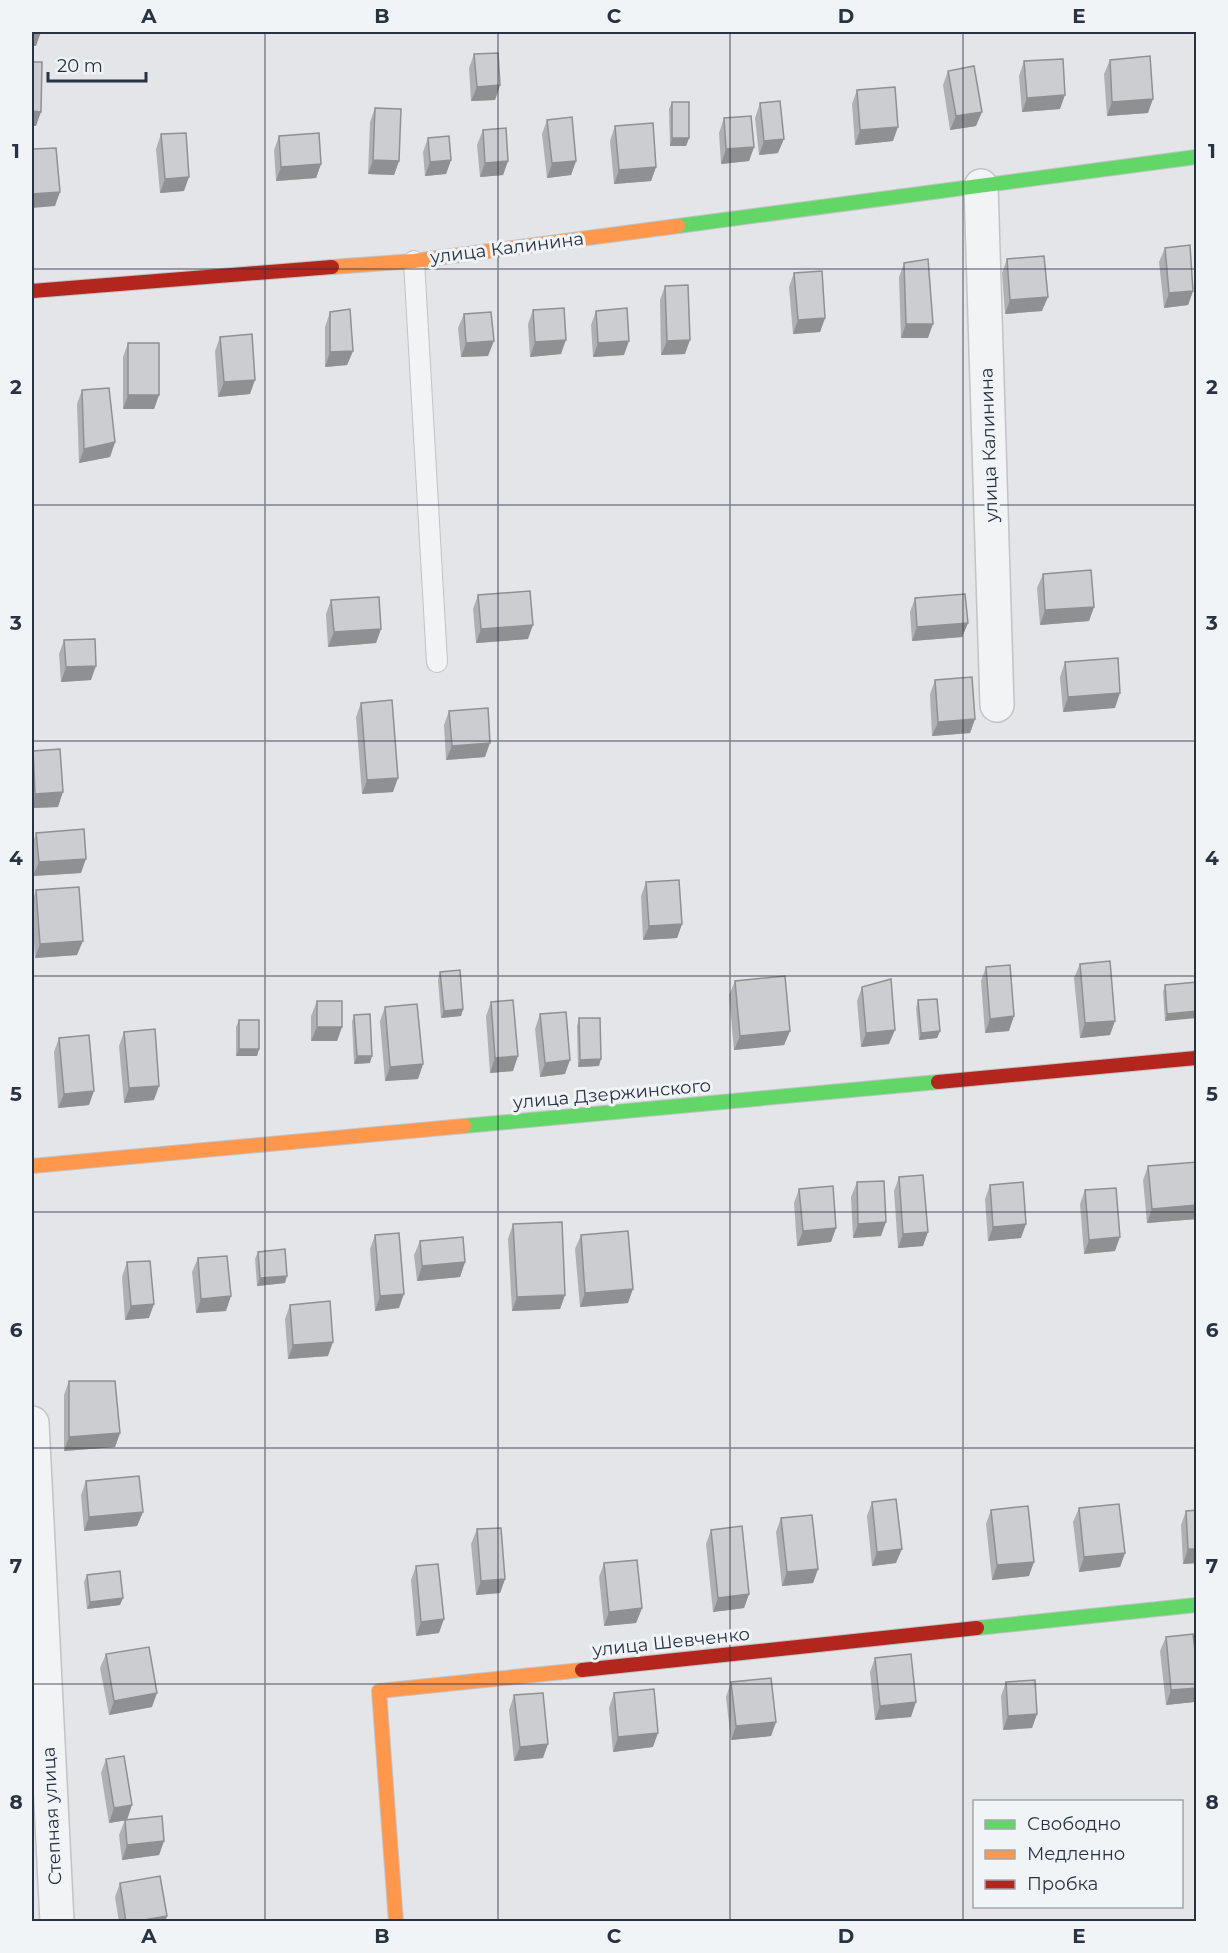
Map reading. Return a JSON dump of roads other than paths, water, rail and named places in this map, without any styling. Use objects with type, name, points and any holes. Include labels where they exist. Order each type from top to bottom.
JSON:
[{"type":"street","name":"улица Калинина","points":[[32,291],[414,261],[1197,157]]},
{"type":"street","name":"улица Калинина","points":[[981,186],[997,705]]},
{"type":"street","name":"улица Дзержинского","points":[[32,1166],[1197,1058]]},
{"type":"street","name":"Степная улица","points":[[32,1423],[57,1922]]},
{"type":"street","name":"улица Шевченко","points":[[396,1922],[379,1691],[1197,1605]]},
{"type":"lane","points":[[414,261],[437,662]]}]
